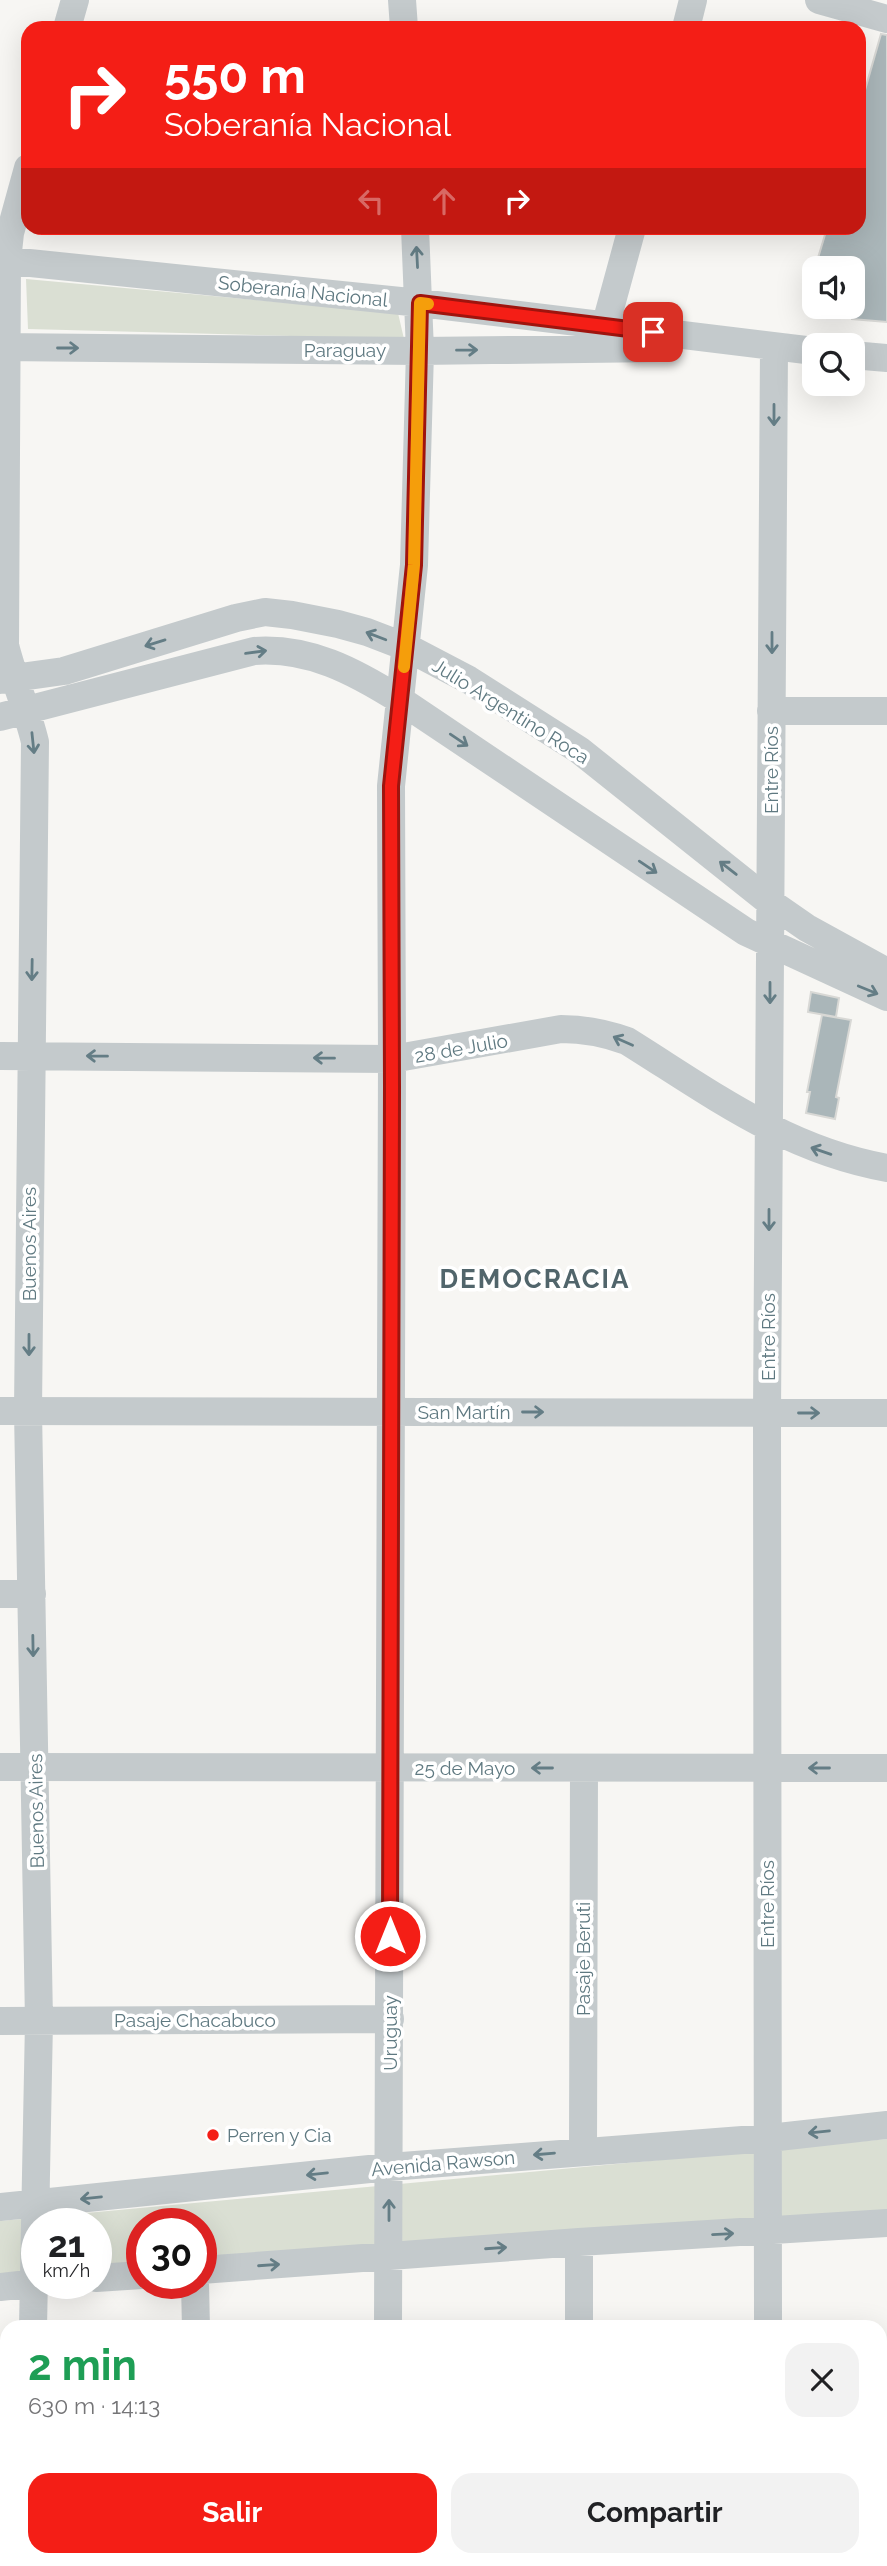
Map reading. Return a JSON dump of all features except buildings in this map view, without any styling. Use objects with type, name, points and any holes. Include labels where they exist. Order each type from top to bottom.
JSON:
[{"type":"street","points":[[69,21],[75,0]]},
{"type":"street","points":[[402,0],[404,21]]},
{"type":"street","points":[[688,21],[693,0]]},
{"type":"street","points":[[820,0],[887,19]]},
{"type":"street","name":"Buenos Aires","points":[[21,193],[4,261],[5,645],[6,679],[27,712],[35,742],[28,1411],[39,2021],[34,2208]]},
{"type":"street","name":"Uruguay","points":[[388,2320],[391,786],[414,565],[420,351],[415,235]]},
{"type":"street","points":[[605,327],[630,235]]},
{"type":"street","name":"Soberanía Nacional","points":[[4,261],[420,303],[802,350]]},
{"type":"street","name":"Paraguay","points":[[4,347],[420,351],[774,347]]},
{"type":"street","name":"Entre Ríos","points":[[768,2320],[767,1413],[774,347]]},
{"type":"street","points":[[865,356],[887,358]]},
{"type":"street","name":"Julio Argentino Roca","points":[[6,679],[64,671],[236,618],[265,612],[338,624],[406,648],[469,680],[579,750],[771,903],[807,928],[887,972]]},
{"type":"street","points":[[0,717],[254,651],[273,650],[327,660],[357,673],[400,700],[746,932],[887,997]]},
{"type":"street","points":[[771,711],[887,711]]},
{"type":"street","name":"28 de Julio","points":[[0,1056],[392,1059],[561,1029],[602,1032],[627,1041],[770,1129],[832,1154],[887,1168]]},
{"type":"street","name":"San Martín","points":[[0,1410],[887,1413]]},
{"type":"street","points":[[0,1594],[32,1594]]},
{"type":"street","name":"25 de Mayo","points":[[0,1767],[887,1769]]},
{"type":"street","name":"Pasaje Beruti","points":[[583,2150],[584,1768]]},
{"type":"street","name":"Pasaje Chacabuco","points":[[0,2021],[390,2020]]},
{"type":"street","name":"Avenida Rawson","points":[[0,2207],[389,2167],[583,2150],[769,2138],[887,2125]]},
{"type":"street","points":[[217,2269],[887,2223]]},
{"type":"street","points":[[579,2242],[579,2320]]},
{"type":"street","points":[[0,2287],[21,2285]]},
{"type":"street","name":"Buenos Aires","points":[[33,2320],[34,2299]]},
{"type":"street","points":[[196,2299],[197,2320]]},
{"type":"shaded area","points":[[26,279],[398,313],[404,339],[28,329]]},
{"type":"shaded area","points":[[887,2139],[887,2212],[217,2260],[217,2208],[141,2208]]},
{"type":"shaded area","points":[[126,2209],[126,2266],[112,2268],[112,2211]]},
{"type":"shaded area","points":[[21,2219],[21,2274],[0,2275],[0,2221]]},
{"type":"slow traffic","points":[[404,667],[414,565],[420,303],[428,304]]},
{"type":"place","name":"Perren y Cia","points":[[213,2135]]},
{"type":"district","name":"DEMOCRACIA","points":[[535,1279]]},
{"type":"route","points":[[390,1936],[391,786],[414,565],[420,303],[653,332]]}]
